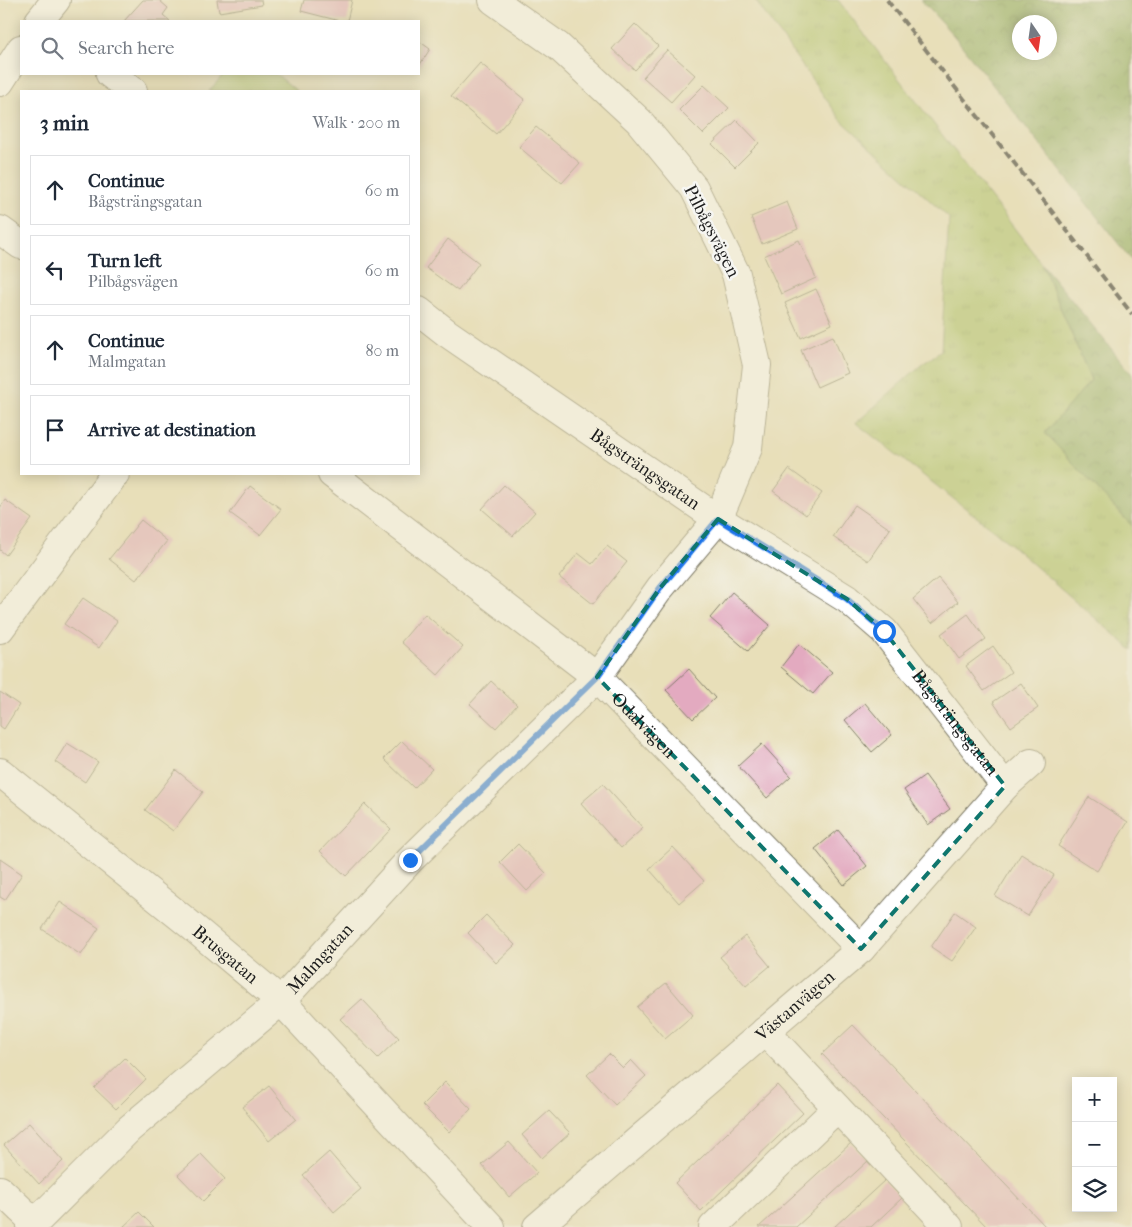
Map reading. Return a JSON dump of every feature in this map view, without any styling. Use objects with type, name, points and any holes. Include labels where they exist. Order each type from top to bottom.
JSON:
[{"type":"street","points":[[40,20],[56,0]]},
{"type":"street","name":"Pilbågsvägen","points":[[494,0],[558,46],[639,121],[694,188],[736,274],[757,365],[748,448],[718,519],[660,588],[597,677]]},
{"type":"street","points":[[0,82],[20,51]]},
{"type":"street","points":[[111,75],[132,90]]},
{"type":"street","points":[[0,230],[20,244]]},
{"type":"street","name":"Bågsträngsgatan","points":[[420,312],[447,334],[718,519],[847,599],[884,631],[1005,786]]},
{"type":"street","points":[[0,629],[114,475]]},
{"type":"street","name":"Odalvägen","points":[[333,475],[597,677],[861,949]]},
{"type":"street","name":"Malmgatan","points":[[33,1225],[129,1129],[281,1001],[410,860],[597,677]]},
{"type":"street","name":"Västanvägen","points":[[537,1227],[861,949],[1005,786],[1031,763]]},
{"type":"street","name":"Brusgatan","points":[[0,772],[188,923],[281,1001],[491,1227]]},
{"type":"street","points":[[765,1032],[949,1227]]},
{"type":"street","points":[[713,1227],[837,1108]]},
{"type":"street","points":[[0,1190],[33,1225]]},
{"type":"highlighted area","points":[[718,519],[847,599],[884,631],[1005,786],[861,949],[597,677],[660,588]]},
{"type":"green space","points":[[755,0],[838,0],[1042,264],[1091,380],[1045,433],[1132,526],[1132,650],[996,532],[856,423],[921,365],[941,351],[949,218],[841,120]]},
{"type":"green space","points":[[921,0],[1132,0],[1132,261],[954,36]]},
{"type":"green space","points":[[223,75],[277,75],[296,90],[210,90]]},
{"type":"green space","points":[[1042,264],[1132,374],[1132,526],[1045,433],[1091,380]]},
{"type":"building","points":[[143,0],[159,0],[168,8],[163,15],[169,20],[125,20]]},
{"type":"building","points":[[217,0],[261,0],[262,5],[219,12]]},
{"type":"building","points":[[304,0],[352,0],[347,20],[336,20],[301,11]]},
{"type":"building","points":[[635,24],[658,46],[635,70],[612,49]]},
{"type":"building","points":[[420,42],[430,49],[420,64]]},
{"type":"building","points":[[667,50],[695,75],[671,102],[643,77]]},
{"type":"building","points":[[480,63],[525,100],[496,134],[451,96]]},
{"type":"building","points":[[704,85],[729,108],[703,134],[679,110]]},
{"type":"building","points":[[737,120],[759,143],[735,167],[712,144]]},
{"type":"building","points":[[536,127],[580,163],[562,183],[519,147]]},
{"type":"building","points":[[787,202],[798,229],[762,244],[751,217]]},
{"type":"building","points":[[448,239],[479,263],[458,291],[426,268]]},
{"type":"building","points":[[799,240],[816,278],[781,294],[764,256]]},
{"type":"building","points":[[816,289],[832,324],[801,338],[785,303]]},
{"type":"building","points":[[833,336],[848,373],[817,387],[801,350]]},
{"type":"building","points":[[789,469],[822,493],[806,515],[773,491]]},
{"type":"building","points":[[504,485],[535,512],[513,536],[482,509]]},
{"type":"building","points":[[250,486],[281,509],[260,535],[230,513]]},
{"type":"building","points":[[5,500],[32,519],[6,555],[0,550],[0,508]]},
{"type":"building","points":[[855,505],[890,529],[868,561],[833,537]]},
{"type":"building","points":[[141,520],[167,541],[136,580],[109,559]]},
{"type":"building","points":[[607,546],[627,562],[593,604],[559,577],[578,553],[592,564]]},
{"type":"building","points":[[938,578],[958,602],[932,623],[913,599]]},
{"type":"building","points":[[732,592],[770,625],[748,651],[710,618]]},
{"type":"building","points":[[83,598],[117,621],[99,648],[64,624]]},
{"type":"building","points":[[425,614],[463,647],[438,675],[401,642]]},
{"type":"building","points":[[968,614],[986,639],[959,659],[941,634]]},
{"type":"building","points":[[799,644],[832,672],[813,694],[781,667]]},
{"type":"building","points":[[993,646],[1011,672],[984,691],[966,666]]},
{"type":"building","points":[[689,669],[715,698],[693,719],[666,690]]},
{"type":"building","points":[[491,681],[517,705],[496,728],[470,704]]},
{"type":"building","points":[[1021,683],[1038,708],[1011,727],[993,702]]},
{"type":"building","points":[[0,692],[19,705],[4,729],[0,726]]},
{"type":"building","points":[[865,703],[892,735],[872,752],[845,720]]},
{"type":"building","points":[[402,741],[432,769],[414,788],[384,759]]},
{"type":"building","points":[[67,743],[98,762],[85,782],[55,762]]},
{"type":"building","points":[[762,744],[791,776],[767,798],[738,766]]},
{"type":"building","points":[[176,770],[203,792],[173,831],[145,810]]},
{"type":"building","points":[[925,775],[950,809],[928,825],[904,790]]},
{"type":"building","points":[[603,784],[643,828],[621,848],[581,803]]},
{"type":"building","points":[[1089,797],[1128,822],[1097,871],[1058,846]]},
{"type":"building","points":[[365,804],[391,829],[346,876],[320,851]]},
{"type":"building","points":[[838,830],[867,866],[844,885],[815,849]]},
{"type":"building","points":[[518,844],[546,873],[527,891],[500,862]]},
{"type":"building","points":[[673,847],[704,881],[679,903],[649,869]]},
{"type":"building","points":[[1021,854],[1054,875],[1028,916],[995,896]]},
{"type":"building","points":[[0,859],[22,874],[5,900],[0,897]]},
{"type":"building","points":[[60,902],[99,928],[81,955],[42,929]]},
{"type":"building","points":[[955,912],[976,927],[952,961],[931,947]]},
{"type":"building","points":[[486,915],[515,945],[496,963],[468,933]]},
{"type":"building","points":[[745,936],[770,966],[746,986],[720,957]]},
{"type":"building","points":[[666,983],[693,1015],[665,1039],[637,1007]]},
{"type":"building","points":[[362,999],[399,1038],[378,1058],[340,1019]]},
{"type":"building","points":[[853,1025],[1046,1227],[987,1227],[822,1054]]},
{"type":"building","points":[[609,1054],[623,1068],[631,1060],[646,1076],[615,1105],[587,1075]]},
{"type":"building","points":[[125,1058],[146,1079],[116,1109],[94,1088]]},
{"type":"building","points":[[445,1082],[471,1109],[449,1132],[422,1105]]},
{"type":"building","points":[[777,1085],[803,1113],[701,1211],[675,1183]]},
{"type":"building","points":[[269,1086],[296,1119],[269,1141],[242,1107]]},
{"type":"building","points":[[549,1111],[570,1133],[542,1158],[522,1135]]},
{"type":"building","points":[[29,1123],[63,1161],[39,1184],[4,1145]]},
{"type":"building","points":[[509,1142],[537,1173],[509,1197],[482,1165]]},
{"type":"building","points":[[851,1143],[868,1161],[796,1227],[759,1227]]},
{"type":"building","points":[[329,1152],[361,1189],[334,1212],[303,1175]]},
{"type":"building","points":[[201,1154],[225,1179],[203,1201],[178,1175]]},
{"type":"building","points":[[885,1180],[902,1198],[871,1227],[834,1227]]},
{"type":"building","points":[[139,1212],[154,1227],[123,1227]]},
{"type":"railway","points":[[887,0],[1132,314]]},
{"type":"route","points":[[410,860],[597,677],[660,588],[718,519],[847,599],[884,631]]}]
